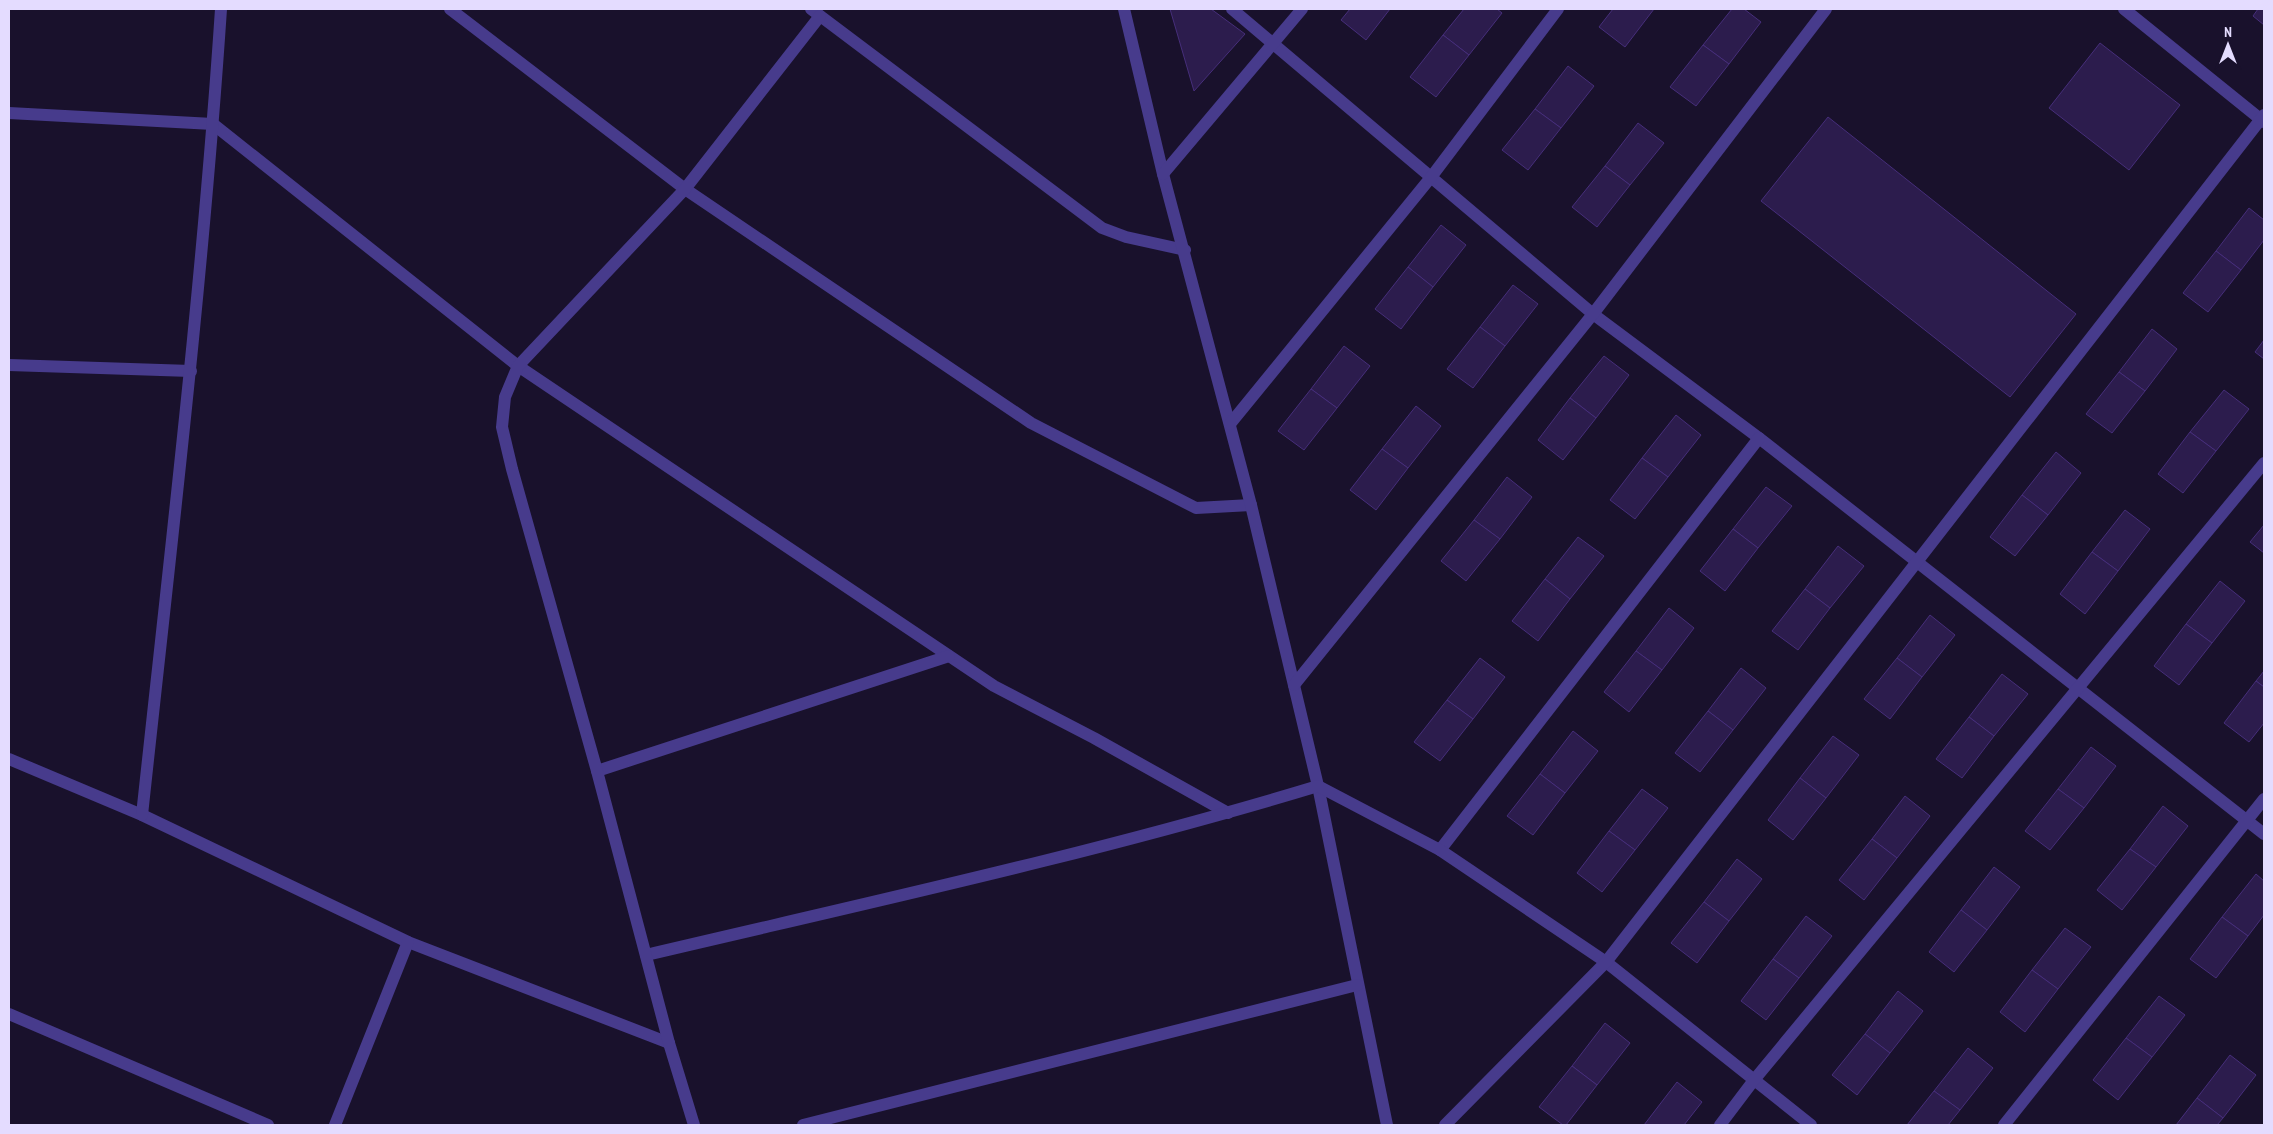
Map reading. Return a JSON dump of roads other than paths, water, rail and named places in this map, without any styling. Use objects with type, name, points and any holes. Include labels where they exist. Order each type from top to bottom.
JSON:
[{"type":"street","points":[[142,815],[191,371],[213,124],[221,9]]},
{"type":"street","points":[[450,9],[685,189],[1031,422],[1196,508],[1251,505]]},
{"type":"street","points":[[1124,9],[1163,174],[1185,250],[1251,505],[1318,786],[1386,1125]]},
{"type":"street","points":[[1232,9],[1432,176],[1593,314],[1759,438],[2079,688],[2246,822],[2264,834]]},
{"type":"street","points":[[1163,174],[1302,9]]},
{"type":"street","points":[[1230,424],[1432,176],[1558,9]]},
{"type":"street","points":[[1294,685],[1593,314],[1826,9]]},
{"type":"street","points":[[1445,1125],[1606,962],[2263,118],[2124,9]]},
{"type":"street","points":[[694,1125],[669,1043],[502,427],[505,397],[518,366],[685,189],[816,12],[1102,228],[1126,238],[1185,250]]},
{"type":"street","points":[[9,113],[213,124],[518,366],[994,686],[1094,738],[1228,814]]},
{"type":"street","points":[[9,365],[191,371]]},
{"type":"street","points":[[1440,850],[1759,438]]},
{"type":"street","points":[[1720,1125],[1754,1080],[2264,463]]},
{"type":"street","points":[[597,772],[949,656]]},
{"type":"street","points":[[9,759],[142,815],[408,942],[669,1043]]},
{"type":"street","points":[[646,955],[1108,846],[1228,814],[1318,786],[1440,850],[1606,962],[1811,1125]]},
{"type":"street","points":[[2004,1125],[2264,799]]},
{"type":"street","points":[[335,1125],[408,942]]},
{"type":"street","points":[[803,1125],[1357,985]]},
{"type":"street","points":[[9,1014],[268,1125]]}]
